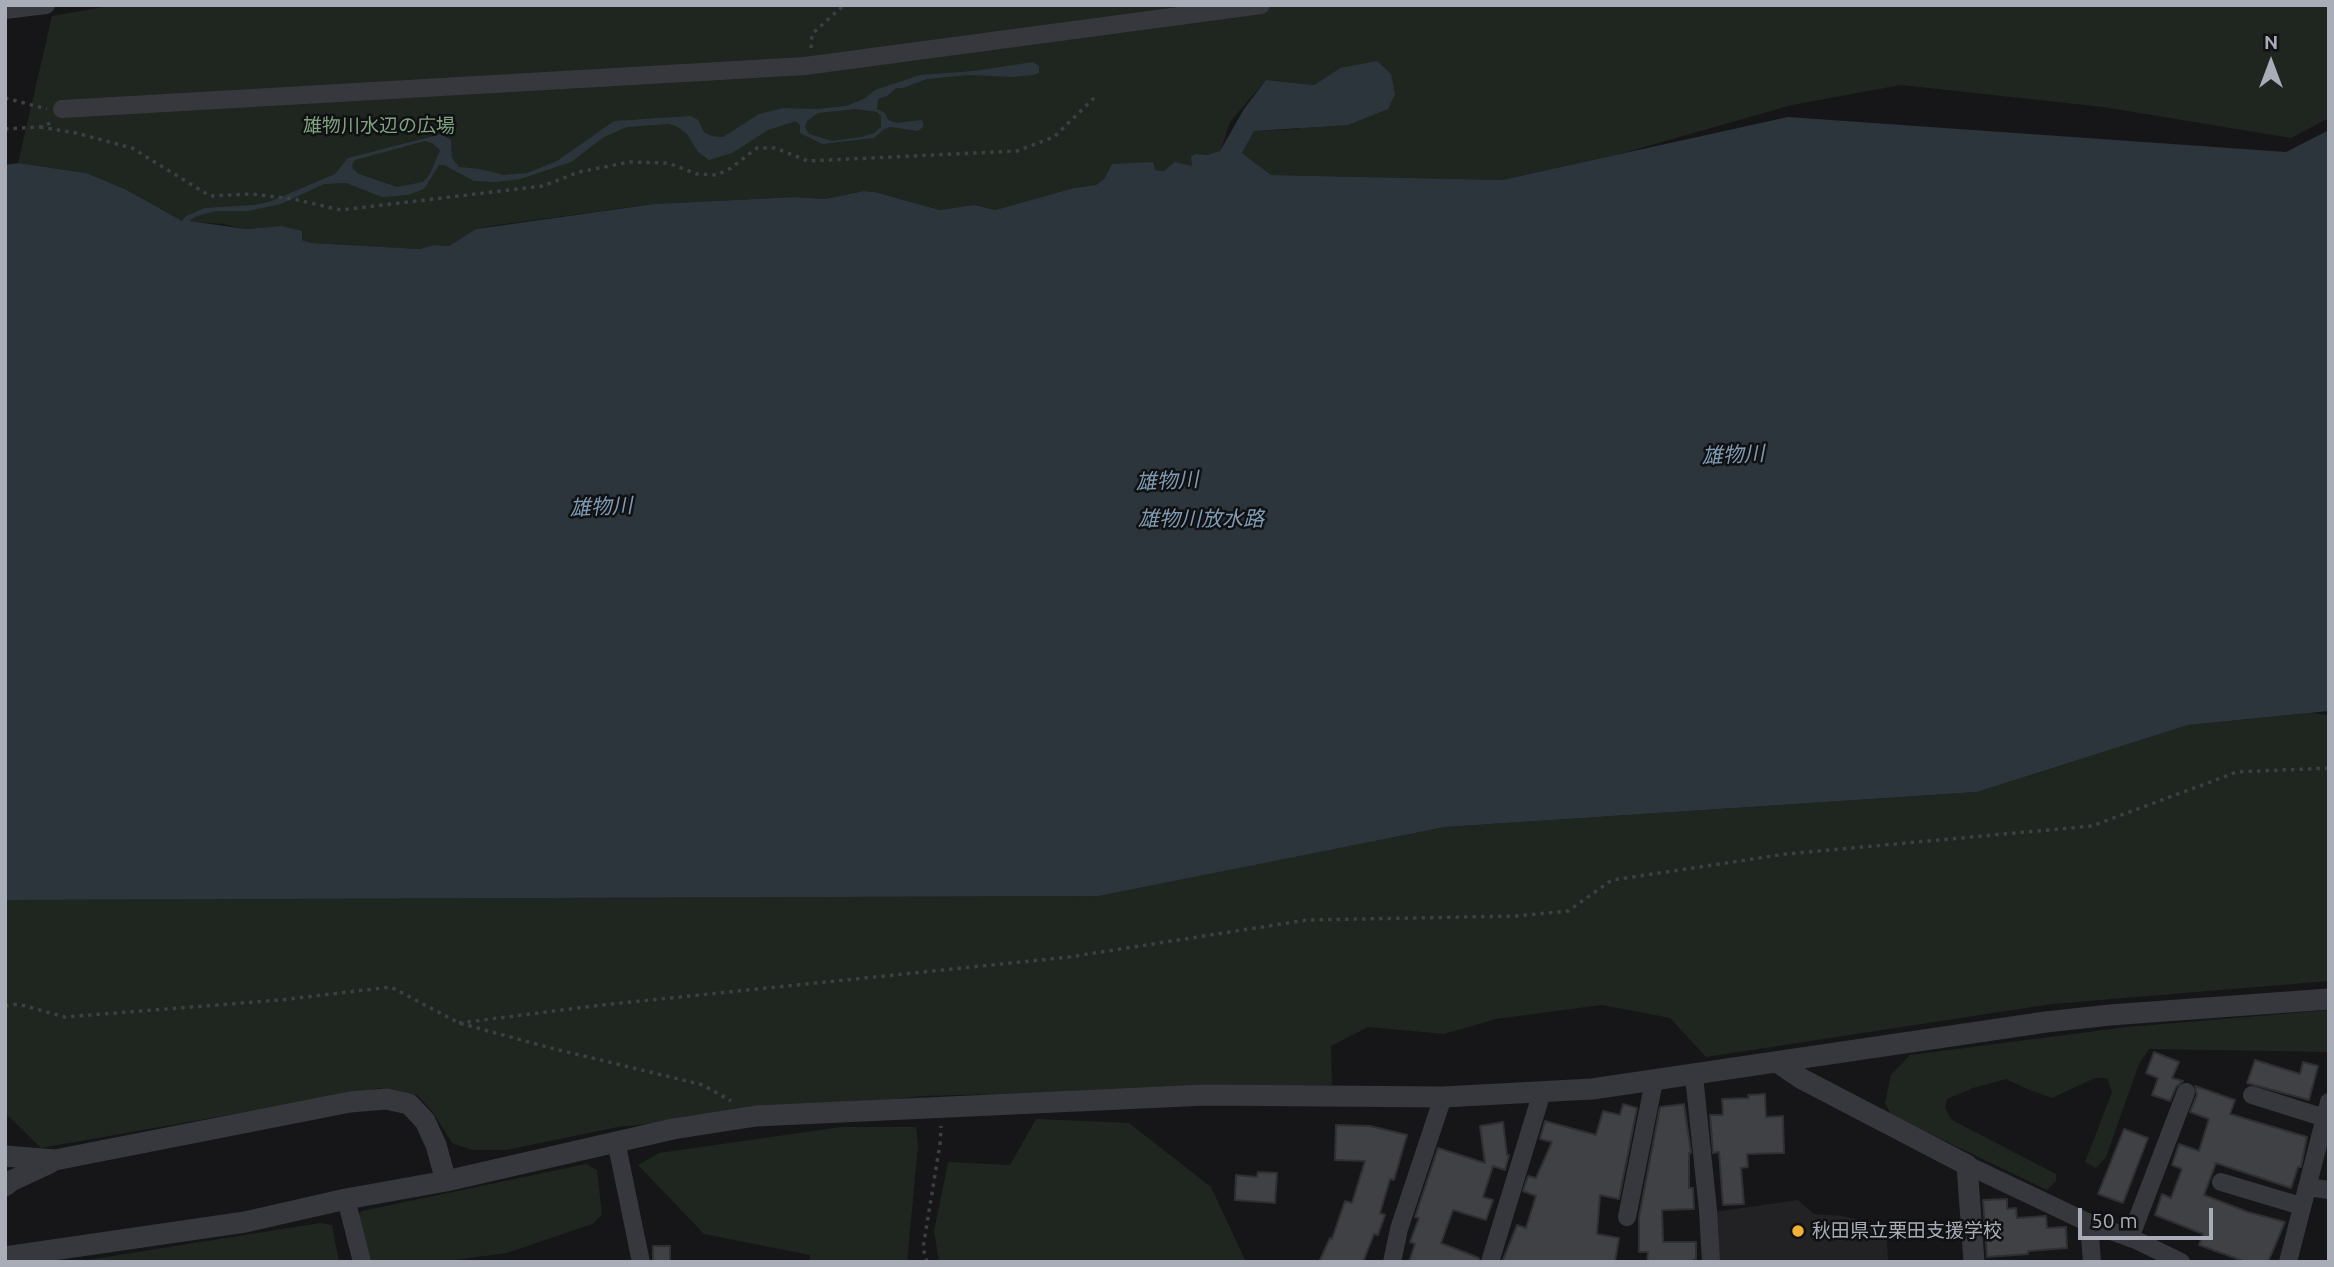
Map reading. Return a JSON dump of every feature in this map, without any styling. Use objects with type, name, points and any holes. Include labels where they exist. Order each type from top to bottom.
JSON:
[{"type":"street","points":[[5,10],[46,5]]},
{"type":"street","points":[[62,109],[811,65],[1261,5]]},
{"type":"street","points":[[11,1256],[245,1222],[346,1199],[446,1181],[615,1141],[756,1116],[1206,1094],[1443,1097],[1592,1089],[2046,1022],[2329,999]]},
{"type":"street","points":[[1777,1062],[1802,1079],[1968,1165],[2089,1223],[2130,1238],[2181,1262]]},
{"type":"street","points":[[1694,1076],[1711,1262]]},
{"type":"street","points":[[1627,1217],[1654,1081]]},
{"type":"street","points":[[1490,1262],[1542,1092]]},
{"type":"street","points":[[2130,1238],[2186,1092]]},
{"type":"street","points":[[2252,1095],[2327,1110],[2288,1262]]},
{"type":"street","points":[[1392,1262],[1399,1229],[1443,1097]]},
{"type":"street","points":[[5,1186],[55,1160],[350,1102],[386,1099],[409,1104],[425,1121],[436,1145],[446,1181]]},
{"type":"street","points":[[615,1141],[641,1262]]},
{"type":"street","points":[[5,1156],[55,1160]]},
{"type":"street","points":[[1968,1165],[1974,1262]]},
{"type":"street","points":[[2221,1182],[2301,1206]]},
{"type":"street","points":[[2307,1187],[2329,1190]]},
{"type":"street","points":[[346,1199],[362,1262]]},
{"type":"street","points":[[2089,1223],[2092,1262]]},
{"type":"path","points":[[811,65],[812,34],[844,5]]},
{"type":"path","points":[[5,98],[20,100],[43,109],[62,109]]},
{"type":"path","points":[[40,127],[76,133],[132,148],[210,195],[251,194],[293,199],[341,210],[543,186],[579,172],[630,162],[668,163],[697,174],[717,175],[757,148],[775,148],[808,161],[1017,151],[1054,137],[1094,98]]},
{"type":"path","points":[[459,1023],[602,1005],[1069,957],[1307,920],[1517,916],[1568,911],[1612,880],[1786,853],[2092,826],[2237,772],[2329,768]]},
{"type":"path","points":[[5,1006],[18,1004],[65,1017],[280,1000],[391,986],[459,1023],[703,1085],[756,1116]]},
{"type":"path","points":[[927,1262],[923,1248],[940,1144],[942,1106]]},
{"type":"shaded area","name":"秋田県立栗田支援学校","points":[[1798,1200],[1814,1214],[1843,1216],[1876,1224],[1887,1237],[1888,1262],[1718,1262],[1714,1212]]},
{"type":"green space","name":"雄物川水辺の広場","points":[[115,5],[2329,5],[2329,118],[2291,138],[2103,107],[1901,85],[1792,105],[1616,155],[1502,180],[1271,175],[1242,153],[1253,131],[1298,129],[1340,68],[1314,85],[1266,80],[1230,122],[1220,152],[1207,155],[1193,166],[1164,171],[1112,164],[1104,179],[1096,185],[1074,188],[995,210],[974,205],[941,210],[864,191],[825,199],[795,197],[654,204],[490,226],[476,229],[449,246],[434,245],[419,249],[376,247],[312,243],[302,240],[281,226],[246,229],[182,221],[125,189],[86,173],[18,163],[52,16]]},
{"type":"green space","points":[[2310,713],[2329,715],[2329,981],[2052,1004],[1706,1057],[1670,1018],[1602,1005],[1496,1019],[1444,1034],[1368,1027],[1331,1046],[1332,1085],[924,1096],[618,1127],[506,1150],[472,1150],[452,1143],[432,1111],[417,1095],[381,1088],[41,1148],[5,1113],[5,900],[1099,896],[1445,827],[1977,792],[2188,725]]},
{"type":"green space","points":[[2329,1010],[2329,1052],[2149,1049],[2139,1064],[2106,1157],[2096,1168],[2085,1162],[2112,1092],[2107,1078],[2095,1078],[2052,1098],[2006,1079],[1947,1099],[1945,1108],[1952,1120],[2056,1174],[2056,1181],[2047,1190],[1891,1115],[1885,1102],[1891,1075],[1910,1055],[2127,1027]]},
{"type":"green space","points":[[1036,1119],[1129,1123],[1211,1187],[1246,1262],[939,1262],[934,1231],[948,1162],[1010,1165]]},
{"type":"green space","points":[[841,1127],[916,1127],[918,1146],[907,1262],[810,1262],[810,1255],[704,1234],[638,1165],[659,1153]]},
{"type":"green space","points":[[586,1164],[597,1170],[602,1215],[592,1224],[507,1253],[440,1262],[367,1262],[354,1219],[362,1211]]},
{"type":"green space","points":[[320,1223],[332,1225],[339,1262],[75,1262]]},
{"type":"water","name":"雄物川放水路","points":[[1377,61],[1391,74],[1395,94],[1388,109],[1348,125],[1254,131],[1242,153],[1271,175],[1502,180],[1788,117],[2286,152],[2329,130],[2329,711],[2188,725],[1977,792],[1445,827],[1099,896],[5,900],[5,165],[18,163],[86,173],[125,189],[182,221],[186,216],[205,208],[269,202],[335,174],[348,158],[441,134],[451,140],[452,158],[459,167],[504,175],[527,173],[557,161],[614,121],[691,116],[698,120],[704,132],[723,137],[759,114],[783,108],[846,106],[864,99],[875,90],[920,75],[974,71],[1033,62],[1039,66],[1039,73],[1033,75],[969,75],[927,79],[896,88],[887,96],[878,99],[877,109],[885,113],[888,120],[897,123],[921,120],[923,127],[918,131],[890,127],[874,138],[822,144],[800,133],[800,125],[796,121],[768,130],[732,153],[709,160],[698,152],[687,134],[678,127],[669,124],[627,127],[604,137],[571,162],[520,179],[474,181],[439,165],[424,189],[408,195],[382,197],[346,183],[324,184],[281,204],[248,211],[216,211],[189,221],[246,229],[281,226],[302,231],[302,240],[312,243],[419,249],[434,245],[449,246],[476,229],[654,204],[795,197],[825,199],[864,191],[940,210],[974,205],[995,210],[1074,188],[1096,185],[1104,179],[1112,164],[1153,162],[1155,170],[1164,171],[1175,162],[1192,166],[1191,157],[1195,154],[1207,155],[1220,151],[1244,109],[1266,80],[1314,85],[1340,68]],"holes":[[[855,109],[877,112],[881,116],[881,127],[874,133],[861,137],[832,141],[809,134],[805,127],[807,121],[818,113]],[[425,141],[440,150],[430,174],[423,182],[397,187],[359,174],[353,169],[355,160]]]},
{"type":"building","points":[[2154,1052],[2179,1062],[2172,1078],[2183,1081],[2176,1087],[2170,1101],[2152,1095],[2158,1078],[2146,1073]]},
{"type":"building","points":[[2255,1060],[2300,1074],[2303,1062],[2318,1066],[2309,1100],[2247,1083]]},
{"type":"building","points":[[2195,1086],[2235,1100],[2230,1114],[2307,1137],[2301,1167],[2298,1167],[2291,1188],[2216,1163],[2204,1195],[2248,1212],[2285,1222],[2268,1262],[2246,1262],[2199,1245],[2203,1234],[2155,1215],[2162,1194],[2171,1198],[2182,1169],[2172,1165],[2179,1144],[2199,1151],[2209,1119],[2190,1112],[2197,1095]]},
{"type":"building","points":[[1765,1094],[1766,1117],[1783,1116],[1784,1153],[1747,1154],[1748,1167],[1741,1168],[1744,1204],[1723,1205],[1719,1152],[1713,1153],[1710,1115],[1723,1115],[1722,1099],[1749,1098],[1748,1095]]},
{"type":"building","points":[[1623,1104],[1637,1108],[1619,1199],[1600,1195],[1597,1234],[1619,1238],[1615,1262],[1502,1262],[1517,1225],[1526,1228],[1536,1196],[1523,1191],[1528,1176],[1536,1178],[1552,1142],[1540,1139],[1545,1121],[1596,1135],[1603,1111],[1620,1115]]},
{"type":"building","points":[[1684,1104],[1691,1153],[1689,1188],[1693,1188],[1694,1209],[1662,1210],[1663,1242],[1696,1242],[1696,1259],[1689,1262],[1647,1262],[1648,1252],[1639,1252],[1639,1217],[1660,1107]]},
{"type":"building","points":[[1503,1122],[1509,1155],[1505,1170],[1493,1166],[1483,1197],[1493,1200],[1486,1220],[1453,1210],[1441,1243],[1479,1258],[1479,1262],[1409,1262],[1415,1244],[1410,1242],[1419,1218],[1415,1217],[1438,1148],[1485,1163],[1480,1126]]},
{"type":"building","points":[[1336,1125],[1370,1126],[1407,1135],[1394,1180],[1390,1179],[1380,1213],[1385,1215],[1378,1235],[1374,1234],[1363,1262],[1319,1262],[1330,1238],[1332,1239],[1345,1201],[1352,1203],[1365,1161],[1335,1160]]},
{"type":"building","points":[[2124,1129],[2148,1138],[2123,1203],[2098,1194]]},
{"type":"building","points":[[1258,1172],[1277,1173],[1275,1203],[1235,1200],[1236,1175],[1257,1177]]},
{"type":"building","points":[[2007,1199],[2007,1209],[2016,1208],[2017,1218],[2046,1216],[2047,1228],[2066,1227],[2067,1248],[1987,1257],[1983,1200]]},
{"type":"building","points":[[653,1246],[670,1246],[670,1262],[653,1262]]},
{"type":"place","name":"秋田県立栗田支援学校","points":[[1798,1231]]},
{"type":"water label","name":"雄物川","points":[[1733,455]]},
{"type":"water label","name":"雄物川","points":[[1167,481]]},
{"type":"water label","name":"雄物川","points":[[601,507]]}]
